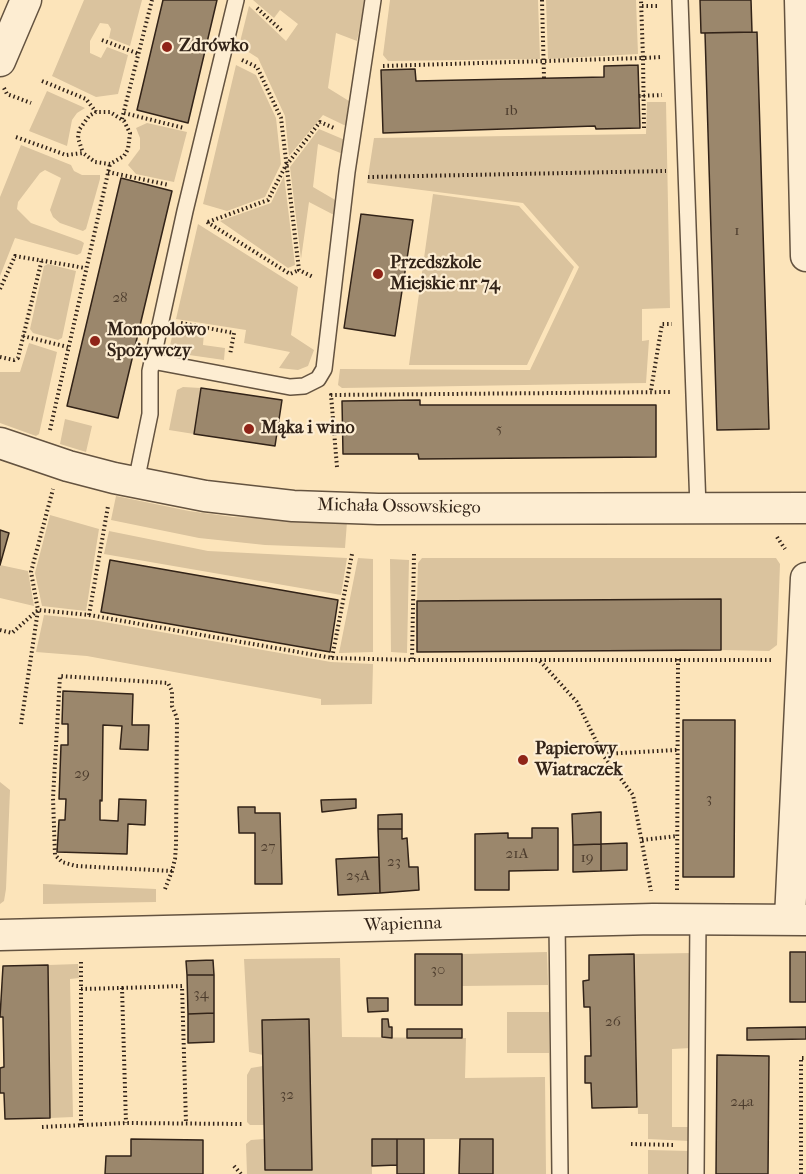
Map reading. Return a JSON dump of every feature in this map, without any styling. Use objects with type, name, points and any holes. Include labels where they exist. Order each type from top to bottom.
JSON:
[{"type":"street","points":[[0,61],[26,0]]},
{"type":"street","points":[[800,0],[806,256]]},
{"type":"street","name":"Michała Ossowskiego","points":[[0,443],[50,460],[125,480],[205,496],[293,506],[378,509],[806,508]]},
{"type":"street","points":[[798,920],[806,578]]},
{"type":"street","name":"Wapienna","points":[[0,935],[698,918],[798,920]]},
{"type":"lane","points":[[125,480],[150,414],[152,361],[185,211],[236,0]]},
{"type":"lane","points":[[152,361],[290,387],[304,386],[318,379],[324,369],[347,172],[373,0]]},
{"type":"lane","points":[[680,0],[698,508]]},
{"type":"lane","points":[[696,1174],[698,918]]},
{"type":"lane","points":[[557,921],[560,1174]]},
{"type":"path","points":[[122,118],[152,0]]},
{"type":"path","points":[[248,0],[283,32]]},
{"type":"path","points":[[542,0],[544,78]]},
{"type":"path","points":[[641,0],[644,128]]},
{"type":"path","points":[[102,40],[138,54]]},
{"type":"path","points":[[224,51],[257,67],[281,118],[299,270]]},
{"type":"path","points":[[376,66],[544,63],[682,57]]},
{"type":"path","points":[[42,81],[86,99],[96,112]]},
{"type":"path","points":[[0,82],[8,94],[31,103]]},
{"type":"path","points":[[96,112],[110,112],[122,118],[130,133],[130,141],[124,156],[110,164],[95,162],[83,153],[78,138],[83,122],[96,112]]},
{"type":"path","points":[[124,113],[191,129]]},
{"type":"path","points":[[208,222],[268,200],[285,166],[320,122],[352,135]]},
{"type":"path","points":[[16,137],[66,154],[83,153]]},
{"type":"path","points":[[21,724],[38,610],[31,572],[56,477],[46,443],[110,164]]},
{"type":"path","points":[[347,172],[363,177],[686,171]]},
{"type":"path","points":[[108,172],[178,187]]},
{"type":"path","points":[[185,211],[208,222],[290,274],[299,270],[333,286]]},
{"type":"path","points":[[0,289],[15,256],[85,268]]},
{"type":"path","points":[[0,357],[9,360],[18,358],[42,259]]},
{"type":"path","points":[[161,320],[234,333],[227,375]]},
{"type":"path","points":[[651,390],[662,324],[692,324]]},
{"type":"path","points":[[23,336],[68,347]]},
{"type":"path","points":[[337,466],[331,395],[651,390],[672,392]]},
{"type":"path","points":[[89,615],[125,480]]},
{"type":"path","points":[[332,658],[352,554]]},
{"type":"path","points":[[412,660],[414,554]]},
{"type":"path","points":[[0,630],[12,633],[38,610],[89,615],[332,658],[780,660]]},
{"type":"path","points":[[540,660],[578,702],[603,754],[633,795],[652,900],[653,919]]},
{"type":"path","points":[[676,897],[678,660]]},
{"type":"path","points":[[165,889],[172,871],[176,846],[178,735],[177,718],[172,706],[168,683],[127,678],[60,676],[54,788],[54,855],[62,862],[75,866],[172,871]]},
{"type":"path","points":[[603,754],[677,750]]},
{"type":"path","points":[[642,840],[677,836]]},
{"type":"path","points":[[81,958],[81,1125]]},
{"type":"path","points":[[81,989],[182,986],[186,1123]]},
{"type":"path","points":[[122,988],[126,1123]]},
{"type":"path","points":[[801,1174],[801,1058],[806,1058]]},
{"type":"path","points":[[42,1127],[126,1123],[242,1124]]},
{"type":"path","points":[[631,1144],[696,1145]]},
{"type":"path","points":[[234,1166],[241,1174]]},
{"type":"shaded area","points":[[84,0],[142,0],[130,46],[109,38],[111,29],[108,24],[100,23],[90,41],[90,53],[101,58],[107,47],[128,55],[118,94],[96,97],[52,76]]},
{"type":"shaded area","points":[[253,0],[365,0],[357,41],[336,33],[328,88],[349,101],[346,126],[323,115],[289,156],[285,116],[258,58],[239,46],[249,6],[286,41],[298,24],[280,10],[274,18]]},
{"type":"shaded area","points":[[390,0],[538,0],[540,59],[388,61],[383,55]]},
{"type":"shaded area","points":[[546,0],[636,0],[638,54],[548,59]]},
{"type":"shaded area","points":[[236,65],[256,75],[276,118],[281,164],[265,197],[227,211],[203,204]]},
{"type":"shaded area","points":[[47,91],[85,108],[72,120],[67,146],[29,131]]},
{"type":"shaded area","points":[[647,102],[666,102],[670,308],[642,309],[642,341],[649,340],[646,383],[342,388],[338,385],[340,369],[530,370],[579,267],[523,203],[367,183],[374,138],[646,134]]},
{"type":"shaded area","points":[[147,123],[187,132],[174,182],[136,174],[128,165],[140,149],[140,138],[136,128]]},
{"type":"shaded area","points":[[319,129],[345,140],[343,154],[318,144],[313,187],[337,201],[334,215],[309,202],[301,259],[290,167]]},
{"type":"shaded area","points":[[21,145],[71,165],[74,171],[82,175],[100,175],[100,179],[86,229],[83,231],[60,223],[53,217],[50,210],[61,178],[45,170],[40,173],[18,202],[17,209],[31,223],[84,243],[81,253],[77,255],[15,238],[0,276],[0,197]]},
{"type":"shaded area","points":[[284,176],[295,265],[288,268],[220,221],[271,203]]},
{"type":"shaded area","points":[[433,194],[519,206],[574,267],[527,365],[409,365]]},
{"type":"shaded area","points":[[198,224],[298,287],[291,335],[314,350],[308,366],[298,370],[279,368],[290,352],[244,343],[246,330],[176,319]]},
{"type":"shaded area","points":[[48,264],[76,271],[62,338],[58,340],[33,333],[30,329],[44,266]]},
{"type":"shaded area","points":[[174,327],[204,332],[203,345],[225,348],[224,360],[175,353],[170,346]]},
{"type":"shaded area","points":[[29,343],[57,352],[39,434],[36,436],[0,423],[0,372],[20,372]]},
{"type":"shaded area","points":[[183,387],[201,388],[194,434],[169,430],[177,390]]},
{"type":"shaded area","points":[[65,419],[92,426],[86,452],[60,444]]},
{"type":"shaded area","points":[[116,496],[189,511],[233,517],[347,522],[345,548],[265,545],[199,538],[111,520]]},
{"type":"shaded area","points":[[50,515],[99,529],[86,611],[42,606],[35,573]]},
{"type":"shaded area","points":[[109,531],[208,551],[347,558],[341,595],[104,554]]},
{"type":"shaded area","points":[[358,558],[373,559],[373,652],[339,653]]},
{"type":"shaded area","points":[[422,558],[776,558],[780,564],[777,645],[769,651],[721,650],[721,599],[417,601],[418,563]]},
{"type":"shaded area","points":[[390,559],[409,560],[407,653],[391,652]]},
{"type":"shaded area","points":[[0,565],[28,571],[34,606],[0,598]]},
{"type":"shaded area","points":[[44,615],[93,620],[331,662],[373,664],[372,704],[321,705],[321,699],[87,656],[36,652]]},
{"type":"shaded area","points":[[0,782],[10,790],[6,889],[4,901],[0,904]]},
{"type":"shaded area","points":[[43,884],[156,889],[156,902],[43,904]]},
{"type":"shaded area","points":[[547,952],[548,985],[462,986],[462,954]]},
{"type":"shaded area","points":[[693,953],[691,1048],[672,1049],[672,1127],[690,1127],[689,1141],[648,1139],[648,1114],[638,1114],[634,954]]},
{"type":"shaded area","points":[[340,958],[342,1037],[466,1038],[465,1078],[545,1077],[546,1174],[493,1174],[493,1139],[372,1139],[372,1174],[247,1174],[246,1144],[251,1140],[264,1139],[265,1170],[312,1169],[309,1020],[263,1055],[249,1052],[244,959]]},
{"type":"shaded area","points":[[78,964],[79,978],[70,979],[73,1117],[50,1118],[48,965]]},
{"type":"shaded area","points":[[507,1012],[549,1012],[549,1053],[507,1053]]},
{"type":"shaded area","points":[[263,1066],[264,1125],[250,1125],[247,1122],[247,1075],[251,1068]]},
{"type":"shaded area","points":[[648,1150],[690,1151],[690,1174],[648,1174]]},
{"type":"building","points":[[163,0],[217,0],[188,123],[137,110]]},
{"type":"building","points":[[700,0],[751,0],[752,32],[701,33]]},
{"type":"building","points":[[757,32],[769,429],[717,430],[705,33]]},
{"type":"building","points":[[638,65],[640,128],[596,129],[595,126],[383,133],[381,70],[415,69],[416,81],[604,77],[604,66]]},
{"type":"building","points":[[121,178],[172,191],[118,418],[67,406]]},
{"type":"building","name":"Przedszkole Miejskie nr 74","points":[[361,214],[413,220],[395,336],[344,328]]},
{"type":"building","points":[[201,388],[282,400],[275,446],[194,434]]},
{"type":"building","points":[[420,400],[420,405],[656,405],[656,457],[419,459],[418,454],[343,454],[342,401]]},
{"type":"building","points":[[0,530],[9,533],[0,565]]},
{"type":"building","points":[[110,560],[338,600],[330,652],[101,612]]},
{"type":"building","points":[[721,599],[721,650],[417,652],[417,601]]},
{"type":"building","points":[[63,691],[133,694],[132,725],[149,725],[148,750],[120,749],[122,726],[103,725],[100,820],[118,821],[119,799],[146,800],[145,825],[128,824],[127,854],[57,852],[59,820],[65,820],[66,799],[59,799],[61,745],[68,745],[68,724],[62,724]]},
{"type":"building","points":[[683,720],[735,720],[734,877],[683,877]]},
{"type":"building","points":[[356,799],[356,808],[322,812],[321,800]]},
{"type":"building","points":[[238,807],[255,807],[255,813],[280,813],[282,884],[255,884],[255,833],[239,833]]},
{"type":"building","points":[[601,812],[601,844],[573,845],[572,814]]},
{"type":"building","points":[[402,814],[402,829],[378,829],[378,815]]},
{"type":"building","points":[[532,828],[558,828],[558,870],[509,871],[509,890],[475,890],[475,834],[508,833],[508,838],[532,838]]},
{"type":"building","points":[[378,829],[402,829],[402,839],[407,838],[409,867],[418,867],[419,890],[380,893]]},
{"type":"building","points":[[627,843],[627,870],[601,871],[601,844]]},
{"type":"building","points":[[601,844],[601,871],[573,872],[573,845]]},
{"type":"building","points":[[379,857],[380,893],[338,895],[336,859]]},
{"type":"building","points":[[790,952],[806,952],[806,1002],[790,1002]]},
{"type":"building","points":[[415,954],[462,954],[462,1005],[415,1005]]},
{"type":"building","points":[[634,954],[637,1107],[592,1108],[591,1083],[585,1083],[585,1056],[591,1056],[590,1007],[584,1007],[583,981],[589,980],[589,955]]},
{"type":"building","points":[[213,960],[214,975],[187,975],[186,961]]},
{"type":"building","points":[[48,965],[50,1118],[5,1119],[4,1093],[0,1093],[0,1068],[4,1067],[3,1017],[0,1017],[3,966]]},
{"type":"building","points":[[187,975],[214,975],[214,1013],[188,1014]]},
{"type":"building","points":[[367,998],[388,998],[388,1011],[368,1012]]},
{"type":"building","points":[[214,1013],[214,1042],[188,1043],[188,1014]]},
{"type":"building","points":[[309,1019],[312,1170],[265,1170],[262,1020]]},
{"type":"building","points":[[382,1019],[388,1019],[389,1027],[392,1027],[392,1038],[382,1037]]},
{"type":"building","points":[[806,1027],[806,1039],[747,1040],[747,1028]]},
{"type":"building","points":[[407,1029],[462,1029],[462,1038],[407,1038]]},
{"type":"building","points":[[717,1055],[769,1056],[768,1174],[716,1174]]},
{"type":"building","points":[[131,1139],[203,1140],[203,1174],[105,1174],[106,1156],[131,1156]]},
{"type":"building","points":[[372,1139],[397,1139],[397,1165],[372,1166]]},
{"type":"building","points":[[397,1139],[424,1139],[424,1174],[397,1174]]},
{"type":"building","points":[[460,1139],[493,1139],[493,1174],[459,1174]]},
{"type":"place","name":"Zdrówko","points":[[167,47]]},
{"type":"place","name":"Przedszkole Miejskie nr 74","points":[[378,274]]},
{"type":"place","name":"Monopolowo Spożywczy","points":[[95,341]]},
{"type":"place","name":"Mąka i wino","points":[[249,429]]},
{"type":"place","name":"Papierowy Wiatraczek","points":[[523,760]]}]
